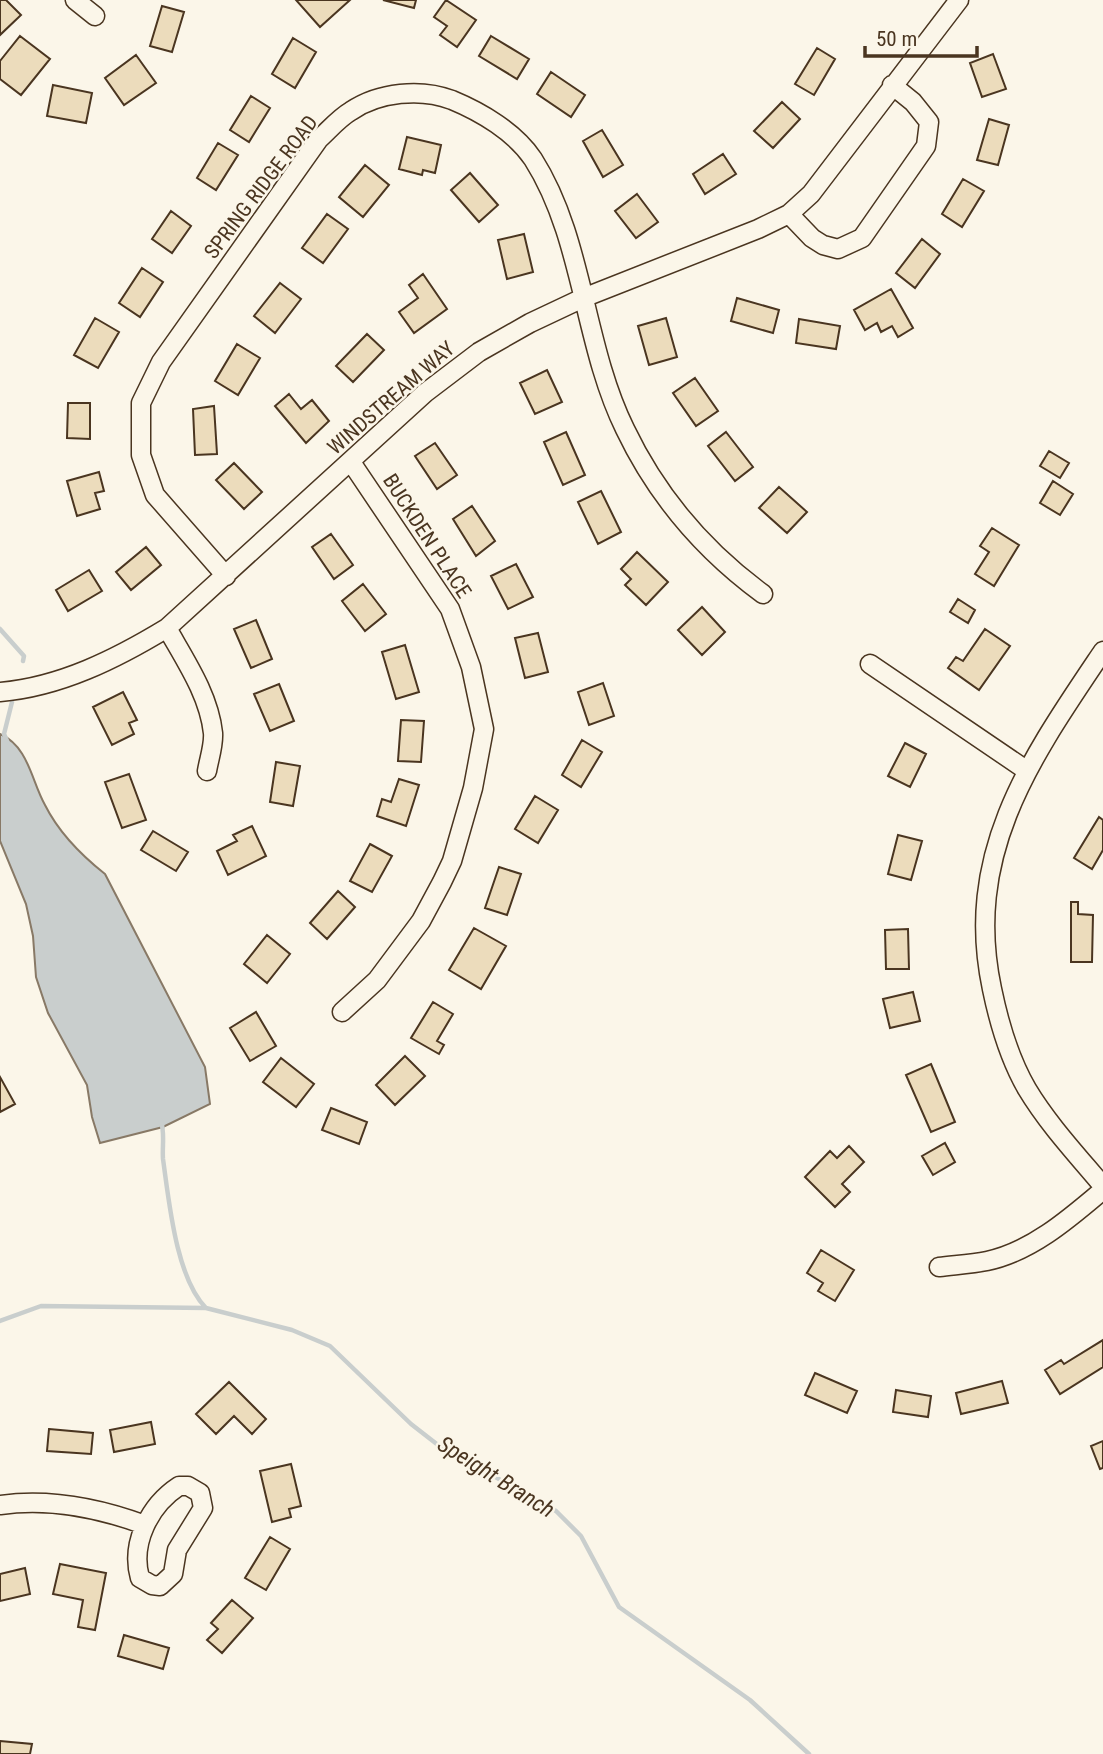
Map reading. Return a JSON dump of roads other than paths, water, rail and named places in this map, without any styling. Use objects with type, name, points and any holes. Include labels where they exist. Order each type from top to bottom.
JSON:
[{"type":"street","points":[[75,0],[95,16]]},
{"type":"street","name":"WINDSTREAM WAY","points":[[0,692],[86,671],[128,652],[167,628],[425,393],[480,352],[530,323],[583,298],[688,258],[789,214],[811,194],[958,0]]},
{"type":"street","points":[[789,214],[812,238],[823,245],[838,249],[862,238],[926,146],[929,122],[913,102],[892,85]]},
{"type":"street","name":"SPRING RIDGE ROAD","points":[[226,576],[155,495],[141,455],[141,403],[161,362],[319,139],[351,111],[377,99],[410,92],[445,97],[496,123],[532,157],[551,194],[623,427],[644,466],[696,536],[763,594]]},
{"type":"street","name":"BUCKDEN PLACE","points":[[342,1012],[377,980],[421,921],[442,882],[452,862],[474,788],[484,729],[471,667],[450,609],[351,462]]},
{"type":"street","points":[[167,628],[198,685],[208,712],[213,734],[207,771]]},
{"type":"street","points":[[939,1267],[990,1261],[1022,1247],[1052,1231],[1103,1188],[1048,1120],[1027,1089],[999,1020],[985,955],[985,895],[1008,808],[1026,770],[1103,651]]},
{"type":"street","points":[[870,664],[1026,770]]},
{"type":"street","points":[[179,1486],[188,1486],[200,1493],[203,1508],[177,1549],[173,1574],[160,1586],[146,1583],[140,1578],[137,1567],[145,1525],[164,1498],[179,1486]]},
{"type":"street","points":[[0,1505],[32,1502],[80,1507],[119,1515],[145,1525]]},
{"type":"waterway","points":[[0,629],[24,656],[23,661]]},
{"type":"waterway","points":[[7,741],[4,734],[12,702]]},
{"type":"waterway","points":[[161,1121],[171,1217],[181,1259],[187,1278],[206,1308]]},
{"type":"waterway","name":"Speight Branch","points":[[0,1321],[41,1306],[206,1308],[292,1330],[330,1346],[411,1424],[438,1445],[556,1511],[581,1536],[619,1607],[750,1700],[809,1754]]}]
